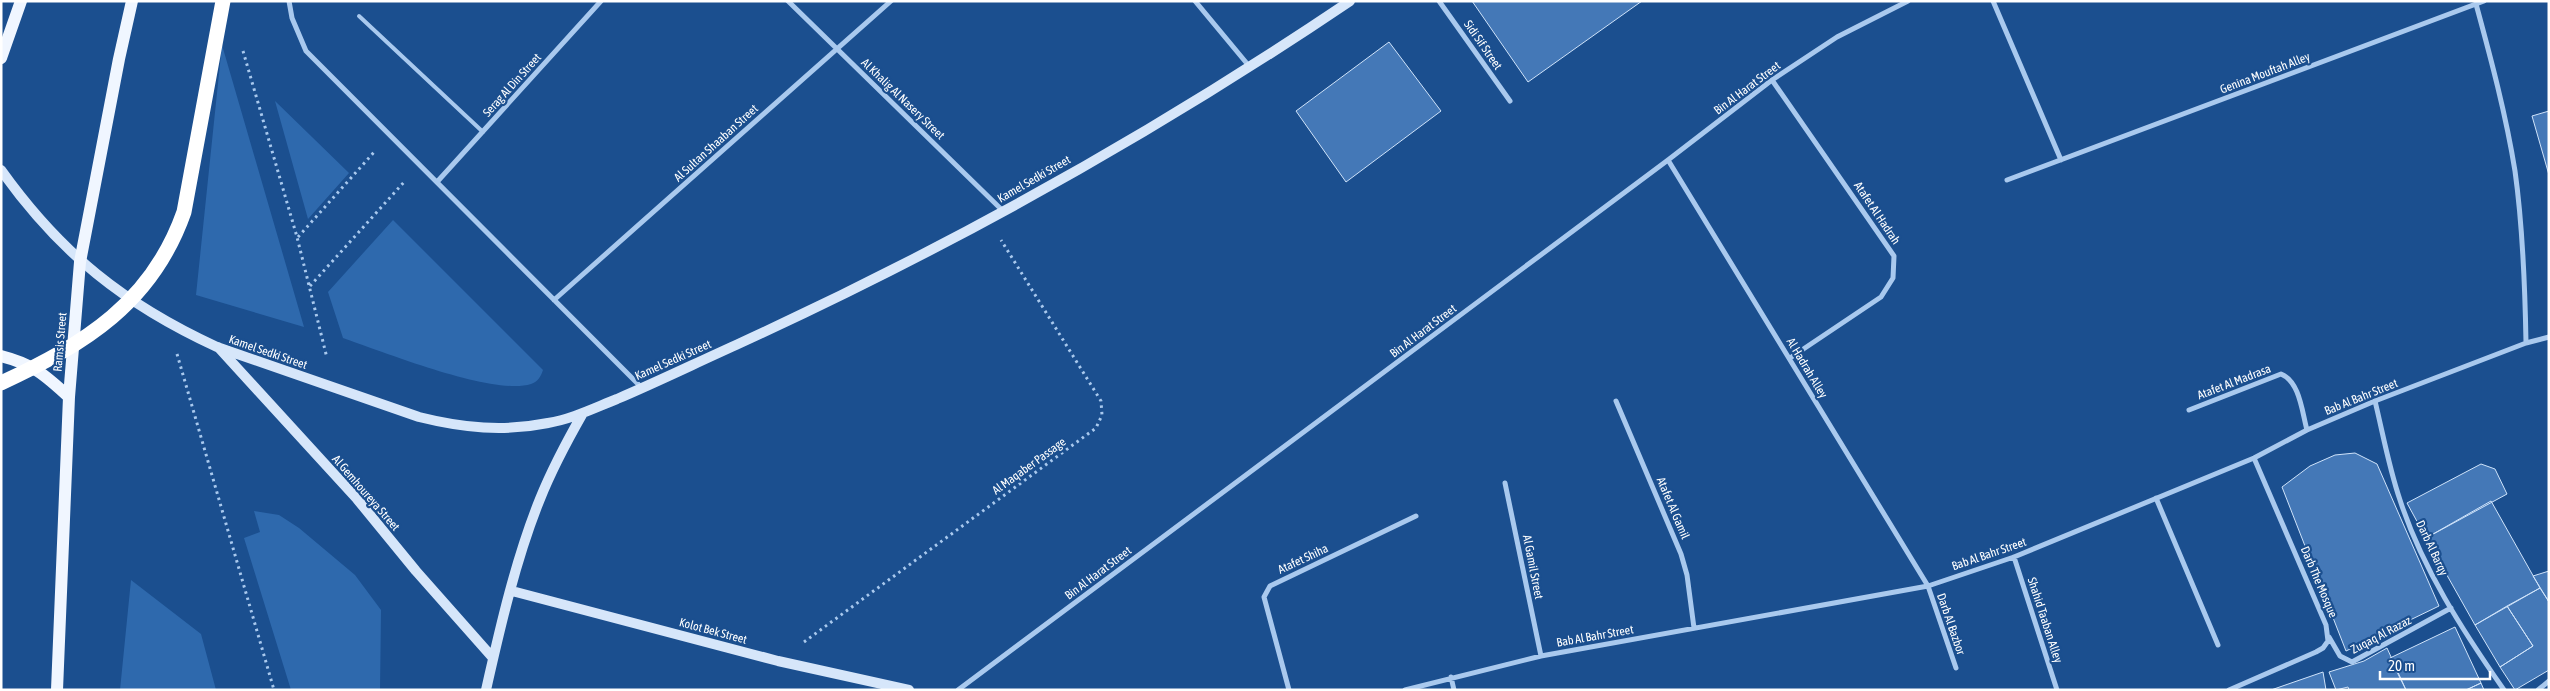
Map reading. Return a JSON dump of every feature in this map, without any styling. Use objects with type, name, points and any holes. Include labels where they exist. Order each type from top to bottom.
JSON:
[{"type":"highway","points":[[1,383],[47,362],[87,336],[121,310],[153,274],[174,242],[184,212],[223,1]]},
{"type":"main road","points":[[1,58],[21,1]]},
{"type":"main road","name":"Ramsis Street","points":[[57,690],[69,396],[80,262],[119,58],[132,1]]},
{"type":"main road","name":"Kamel Sedki Street","points":[[1,170],[22,200],[80,262],[137,305],[168,323],[217,347],[419,417],[451,426],[484,429],[518,428],[551,423],[583,413],[642,388],[874,278],[1003,211],[1127,140],[1249,66],[1350,1]]},
{"type":"main road","name":"Al Gemhoureya Street","points":[[217,347],[357,499],[416,571],[493,658]]},
{"type":"main road","points":[[1,356],[24,362],[48,378],[69,396]]},
{"type":"main road","points":[[486,690],[524,544],[540,499],[583,413]]},
{"type":"main road","name":"Kolot Bek Street","points":[[512,591],[874,686],[909,690]]},
{"type":"street","points":[[289,1],[292,18],[306,52],[642,388]]},
{"type":"street","name":"Serag Al Din Street","points":[[437,182],[601,1]]},
{"type":"street","name":"Al Khalig Al Nasery Street","points":[[788,1],[1003,211]]},
{"type":"street","name":"Al Sultan Shaaban Street","points":[[554,300],[892,1]]},
{"type":"street","points":[[1195,1],[1249,66]]},
{"type":"street","name":"Sidi Sif Street","points":[[1439,1],[1510,101]]},
{"type":"street","name":"Bin Al Harat Street","points":[[958,690],[1668,160],[1772,80],[1837,37],[1908,1]]},
{"type":"street","points":[[1992,1],[2061,160]]},
{"type":"street","name":"Genina Mouftah Alley","points":[[2008,180],[2484,1]]},
{"type":"street","points":[[2476,4],[2499,87],[2515,172],[2524,257],[2526,343]]},
{"type":"street","name":"Atafet Al Hadrah","points":[[1772,80],[1894,256],[1893,278],[1881,297],[1790,358]]},
{"type":"street","name":"Al Hadrah Alley","points":[[1668,160],[1928,586]]},
{"type":"street","name":"Bab Al Bahr Street","points":[[1405,690],[1450,677],[1540,656],[1928,586],[2014,557],[2254,458],[2307,430],[2375,401],[2526,343],[2549,337]]},
{"type":"street","name":"Atafet Al Madrasa","points":[[2189,410],[2281,374],[2290,378],[2294,386],[2307,430]]},
{"type":"street","name":"Darb Al Barqy","points":[[2375,401],[2400,501],[2426,563],[2451,608],[2504,690]]},
{"type":"street","name":"Atafet Al Gamil","points":[[1616,402],[1681,554],[1687,575],[1694,628]]},
{"type":"street","name":"Darb The Mosque","points":[[2229,690],[2323,648],[2328,637],[2326,625],[2254,458]]},
{"type":"street","name":"Al Gamil Street","points":[[1506,483],[1540,656]]},
{"type":"street","points":[[2156,498],[2218,645]]},
{"type":"street","name":"Atafet Shiha","points":[[1289,690],[1264,597],[1270,586],[1416,516]]},
{"type":"street","name":"Shahid Taaban Alley","points":[[2014,557],[2057,690]]},
{"type":"street","name":"Darb Al Bazbor","points":[[1928,586],[1956,668]]},
{"type":"street","name":"Zuqaq Al Razaz","points":[[2328,637],[2340,656],[2352,662],[2451,608]]},
{"type":"street","points":[[1450,677],[1454,690]]},
{"type":"street","points":[[2538,690],[2549,681]]},
{"type":"lane","points":[[359,16],[483,132]]},
{"type":"path","points":[[242,48],[297,237],[334,388]]},
{"type":"path","points":[[297,237],[390,135]]},
{"type":"path","points":[[310,286],[420,165]]},
{"type":"path","name":"Al Maqaber Passage","points":[[778,661],[1096,428],[1102,415],[1101,401],[988,219]]},
{"type":"path","points":[[168,323],[274,690]]},
{"type":"shaded area","points":[[222,45],[304,327],[196,295]]},
{"type":"shaded area","points":[[275,101],[349,173],[308,219]]},
{"type":"shaded area","points":[[393,220],[543,370],[537,380],[531,384],[514,386],[491,384],[438,371],[343,338],[328,292]]},
{"type":"shaded area","points":[[254,511],[279,515],[299,528],[355,575],[381,610],[380,690],[291,690],[244,538],[260,532]]},
{"type":"shaded area","points":[[131,580],[201,634],[216,690],[120,690]]},
{"type":"building","points":[[1472,1],[1642,1],[1528,82]]},
{"type":"building","points":[[1389,42],[1441,111],[1346,182],[1296,111]]},
{"type":"building","points":[[2549,111],[2549,175],[2532,116]]},
{"type":"building","points":[[2355,453],[2377,464],[2439,606],[2346,651],[2282,487],[2310,466],[2335,455]]},
{"type":"building","points":[[2481,464],[2495,469],[2507,494],[2426,538],[2407,503]]},
{"type":"building","points":[[2491,501],[2540,588],[2475,625],[2426,538]]},
{"type":"building","points":[[2549,571],[2549,602],[2533,576]]},
{"type":"building","points":[[2540,588],[2549,602],[2549,670],[2515,690],[2500,667],[2533,646],[2507,606]]},
{"type":"building","points":[[2507,606],[2533,646],[2500,667],[2475,625]]},
{"type":"building","points":[[2455,627],[2481,683],[2466,690],[2406,690],[2390,658]]},
{"type":"building","points":[[2387,648],[2406,690],[2349,690],[2348,687],[2336,690],[2329,672],[2364,661]]},
{"type":"building","points":[[2323,672],[2326,690],[2271,690]]},
{"type":"building","points":[[2481,683],[2484,690],[2466,690]]}]
